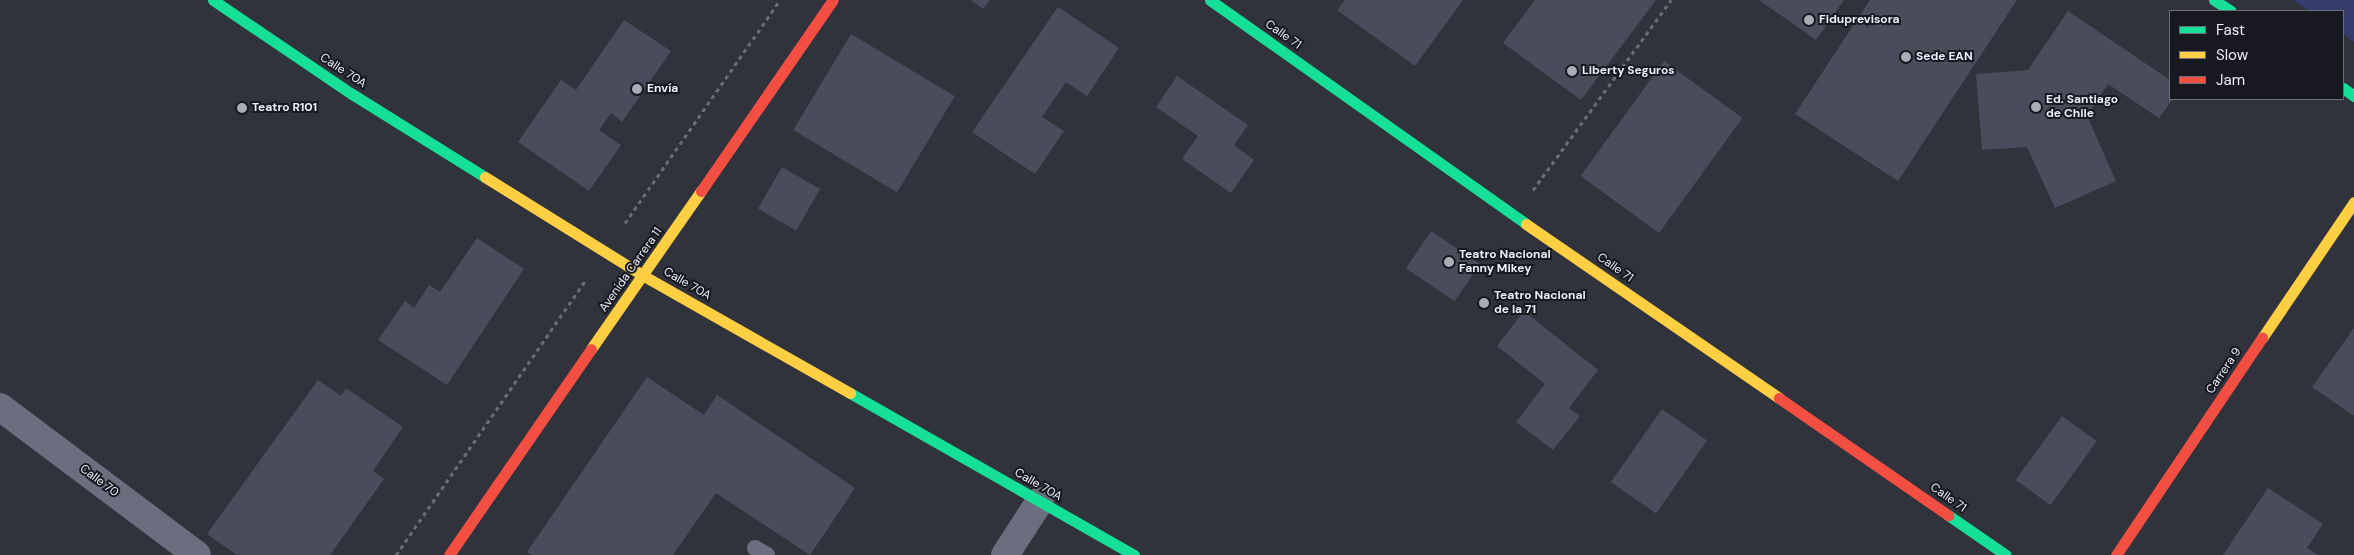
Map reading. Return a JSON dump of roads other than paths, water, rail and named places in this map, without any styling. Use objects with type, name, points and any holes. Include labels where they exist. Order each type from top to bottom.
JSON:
[{"type":"street","name":"Calle 70A","points":[[213,0],[352,94],[644,276],[1134,555]]},
{"type":"street","name":"Avenida Carrera 11","points":[[449,555],[644,276],[833,0]]},
{"type":"street","name":"Calle 71","points":[[1210,0],[1514,216],[2006,555]]},
{"type":"street","points":[[2214,0],[2229,10]]},
{"type":"street","name":"Carrera 9","points":[[2116,555],[2354,202]]},
{"type":"street","name":"Calle 70","points":[[4,419],[197,555]]},
{"type":"street","points":[[1005,555],[1040,501]]},
{"type":"place","name":"Fiduprevisora","points":[[1809,20]]},
{"type":"place","name":"Sede EAN","points":[[1906,57]]},
{"type":"place","name":"Liberty Seguros","points":[[1572,71]]},
{"type":"place","name":"Envía","points":[[637,89]]},
{"type":"place","name":"Ed. Santiago de Chile","points":[[2036,107]]},
{"type":"place","name":"Teatro R101","points":[[242,108]]},
{"type":"place","name":"Teatro Nacional Fanny Mikey","points":[[1449,262]]},
{"type":"place","name":"Teatro Nacional de la 71","points":[[1484,303]]}]
